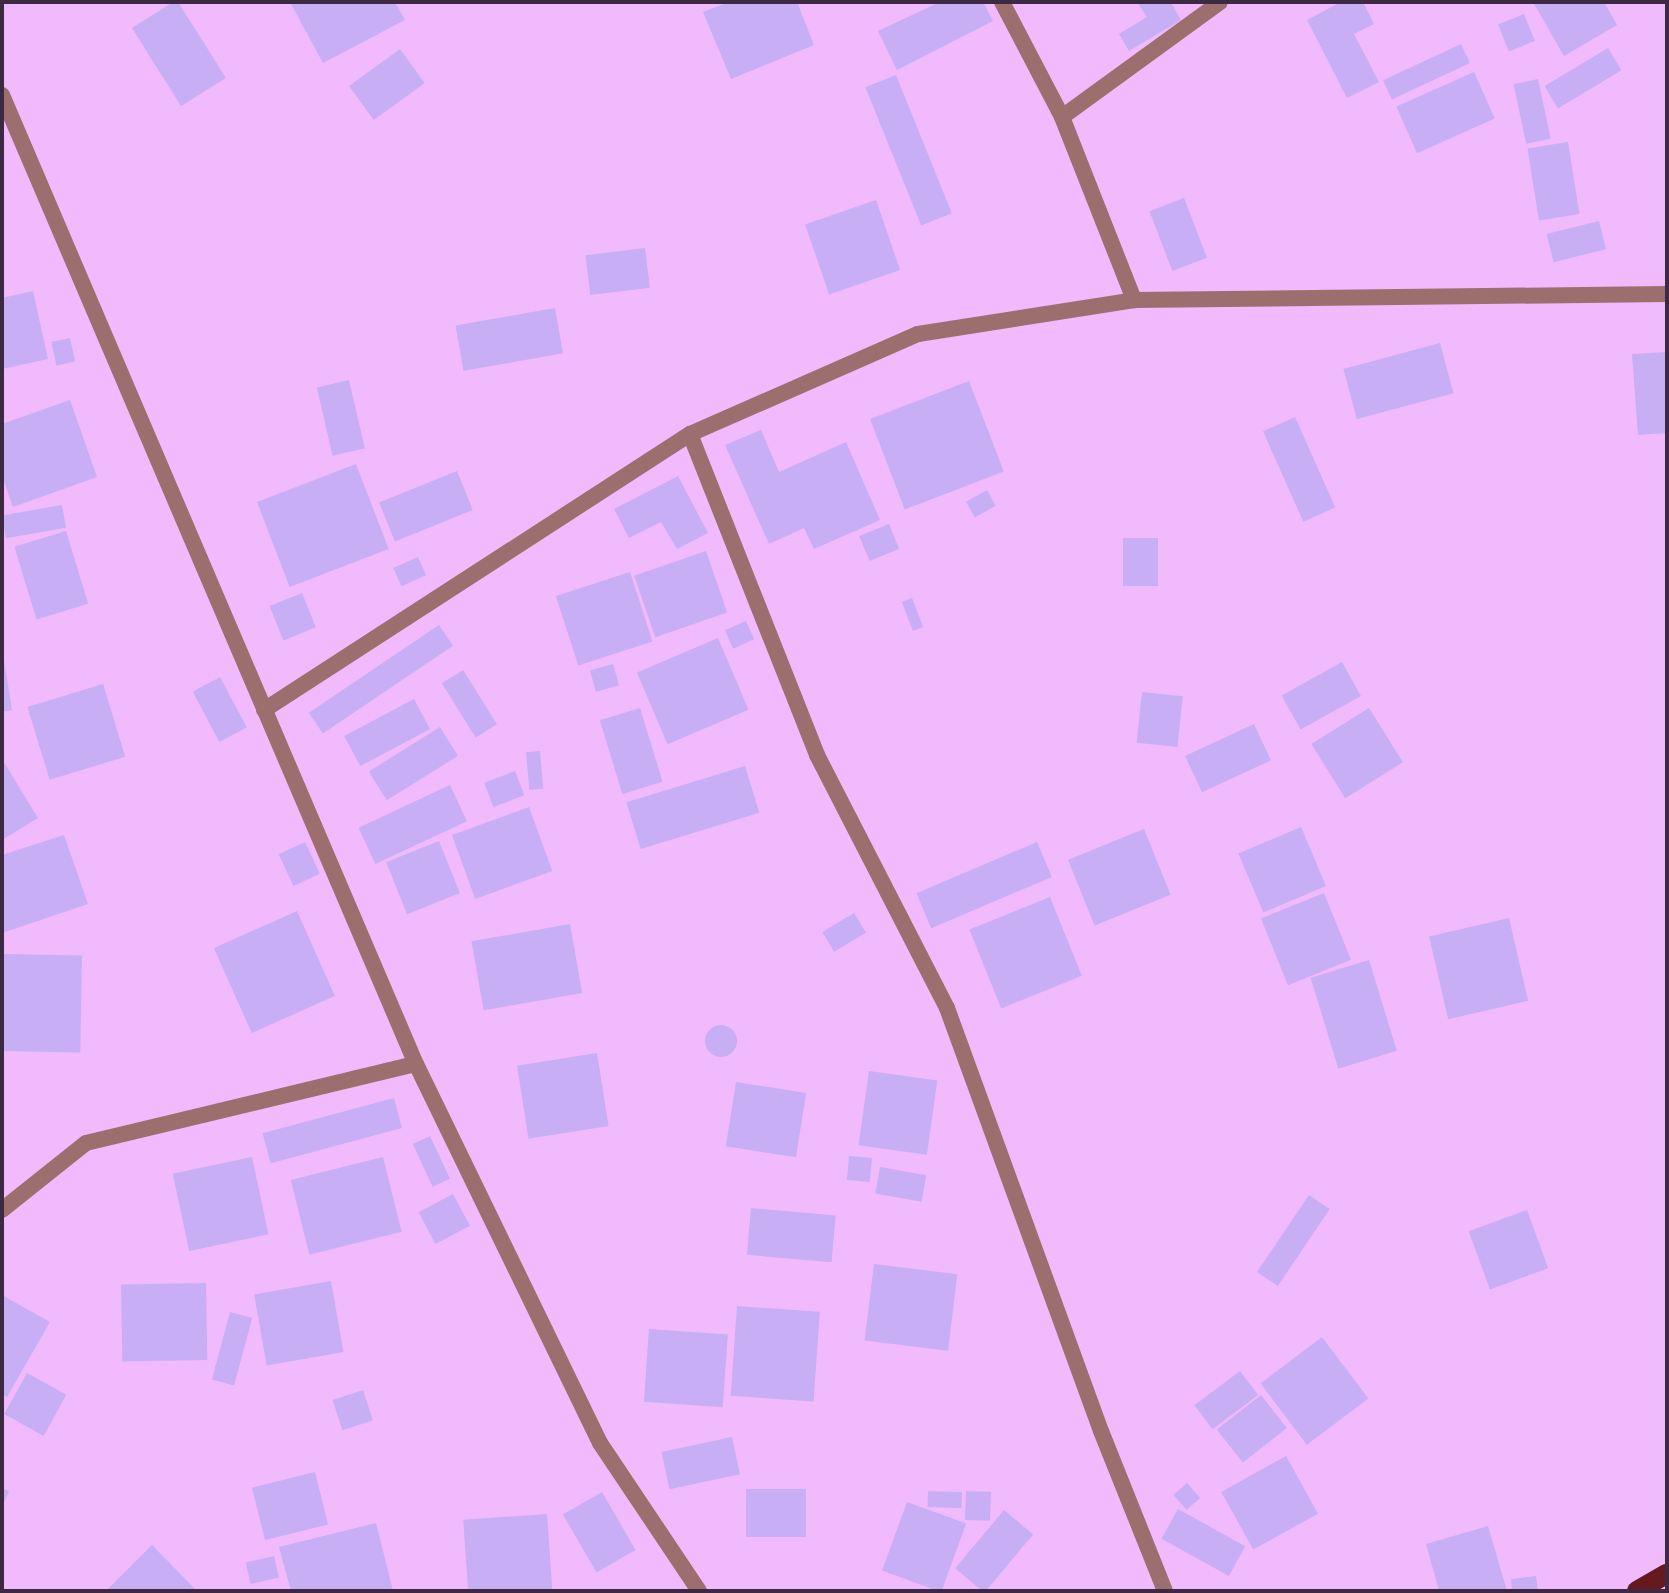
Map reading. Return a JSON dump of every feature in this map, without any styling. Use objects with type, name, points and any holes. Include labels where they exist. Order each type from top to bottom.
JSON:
[{"type":"main road","points":[[1637,1591],[1667,1574]]},
{"type":"street","points":[[1002,2],[1062,117],[1134,300]]},
{"type":"street","points":[[1062,117],[1220,2]]},
{"type":"street","points":[[2,95],[416,1064],[600,1443],[699,1591]]},
{"type":"street","points":[[264,710],[690,434],[918,334],[1134,300],[1667,294]]},
{"type":"street","points":[[690,434],[817,755],[947,1008],[1101,1431],[1165,1591]]},
{"type":"street","points":[[2,1210],[86,1143],[416,1064]]},
{"type":"building","points":[[173,2],[178,2],[226,78],[181,106],[132,28]]},
{"type":"building","points":[[290,2],[395,2],[405,20],[323,63]]},
{"type":"building","points":[[729,2],[797,2],[814,45],[731,79],[703,12]]},
{"type":"building","points":[[940,2],[983,2],[993,21],[897,70],[878,31]]},
{"type":"building","points":[[1137,2],[1171,2],[1181,20],[1129,51],[1119,34],[1147,17]]},
{"type":"building","points":[[1341,2],[1363,2],[1374,24],[1354,34],[1379,82],[1347,98],[1307,20]]},
{"type":"building","points":[[1533,2],[1604,2],[1617,25],[1564,56]]},
{"type":"building","points":[[1524,14],[1535,41],[1509,51],[1498,24]]},
{"type":"building","points":[[1461,44],[1470,63],[1392,99],[1383,80]]},
{"type":"building","points":[[1608,48],[1621,70],[1558,108],[1545,86]]},
{"type":"building","points":[[400,49],[425,83],[374,120],[349,86]]},
{"type":"building","points":[[1474,72],[1495,119],[1417,153],[1396,107]]},
{"type":"building","points":[[896,75],[952,213],[921,226],[865,87]]},
{"type":"building","points":[[1538,79],[1551,139],[1526,144],[1514,84]]},
{"type":"building","points":[[1568,142],[1579,214],[1539,221],[1528,148]]},
{"type":"building","points":[[1184,198],[1207,258],[1172,271],[1149,211]]},
{"type":"building","points":[[876,200],[900,270],[829,294],[805,224]]},
{"type":"building","points":[[1599,221],[1606,249],[1554,262],[1547,234]]},
{"type":"building","points":[[645,248],[650,288],[590,295],[585,255]]},
{"type":"building","points":[[33,291],[48,359],[2,369],[2,298]]},
{"type":"building","points":[[555,308],[563,353],[464,371],[456,326]]},
{"type":"building","points":[[70,338],[75,361],[56,365],[51,342]]},
{"type":"building","points":[[1440,343],[1453,393],[1357,419],[1343,369]]},
{"type":"building","points":[[1667,352],[1667,433],[1638,435],[1632,354]]},
{"type":"building","points":[[349,380],[365,448],[333,456],[317,387]]},
{"type":"building","points":[[969,381],[1004,472],[905,510],[870,419]]},
{"type":"building","points":[[70,400],[97,477],[13,507],[2,476],[2,424]]},
{"type":"building","points":[[1295,417],[1335,507],[1303,522],[1263,431]]},
{"type":"building","points":[[761,430],[779,472],[846,442],[880,520],[814,549],[804,528],[769,544],[725,445]]},
{"type":"building","points":[[356,464],[389,549],[290,587],[257,502]]},
{"type":"building","points":[[457,471],[473,510],[395,541],[379,502]]},
{"type":"building","points":[[678,476],[708,533],[677,549],[661,522],[629,538],[614,509]]},
{"type":"building","points":[[987,490],[996,506],[975,517],[966,502]]},
{"type":"building","points":[[62,505],[66,528],[6,538],[2,516]]},
{"type":"building","points":[[889,524],[899,549],[869,561],[859,536]]},
{"type":"building","points":[[66,531],[88,604],[37,619],[14,547]]},
{"type":"building","points":[[1123,538],[1158,538],[1158,586],[1123,586]]},
{"type":"building","points":[[706,551],[727,612],[655,637],[634,576]]},
{"type":"building","points":[[418,557],[426,575],[401,586],[393,568]]},
{"type":"building","points":[[630,572],[653,641],[578,666],[556,596]]},
{"type":"building","points":[[302,593],[316,627],[283,640],[270,606]]},
{"type":"building","points":[[912,598],[923,627],[913,631],[902,602]]},
{"type":"building","points":[[746,621],[754,639],[733,649],[725,630]]},
{"type":"building","points":[[439,625],[453,646],[323,734],[309,713]]},
{"type":"building","points":[[718,638],[748,710],[667,744],[637,672]]},
{"type":"building","points":[[2,661],[12,710],[2,712]]},
{"type":"building","points":[[1342,662],[1361,696],[1301,730],[1282,695]]},
{"type":"building","points":[[613,664],[619,685],[596,692],[590,671]]},
{"type":"building","points":[[463,670],[497,724],[476,738],[442,683]]},
{"type":"building","points":[[220,677],[247,727],[219,742],[193,692]]},
{"type":"building","points":[[103,684],[125,757],[50,780],[27,707]]},
{"type":"building","points":[[1142,692],[1183,696],[1177,747],[1137,743]]},
{"type":"building","points":[[414,699],[430,729],[360,766],[344,736]]},
{"type":"building","points":[[640,708],[663,782],[622,794],[600,720]]},
{"type":"building","points":[[1369,708],[1403,762],[1345,798],[1311,744]]},
{"type":"building","points":[[1254,724],[1271,760],[1202,792],[1185,756]]},
{"type":"building","points":[[440,727],[458,756],[387,800],[369,772]]},
{"type":"building","points":[[540,751],[543,789],[529,790],[526,752]]},
{"type":"building","points":[[2,759],[38,818],[2,840]]},
{"type":"building","points":[[745,766],[759,813],[641,849],[626,802]]},
{"type":"building","points":[[515,771],[524,795],[494,807],[484,783]]},
{"type":"building","points":[[450,785],[467,821],[375,864],[358,828]]},
{"type":"building","points":[[529,807],[552,871],[475,899],[452,835]]},
{"type":"building","points":[[1301,827],[1326,886],[1263,912],[1238,854]]},
{"type":"building","points":[[1144,829],[1171,895],[1095,926],[1068,860]]},
{"type":"building","points":[[64,835],[88,904],[2,933],[2,855]]},
{"type":"building","points":[[439,841],[460,893],[407,914],[386,862]]},
{"type":"building","points":[[305,842],[320,874],[294,886],[279,854]]},
{"type":"building","points":[[1037,842],[1052,877],[931,928],[916,893]]},
{"type":"building","points":[[1324,893],[1351,960],[1288,985],[1261,918]]},
{"type":"building","points":[[1050,897],[1082,976],[1001,1008],[969,930]]},
{"type":"building","points":[[297,911],[335,996],[252,1033],[214,948]]},
{"type":"building","points":[[854,913],[866,933],[834,952],[822,932]]},
{"type":"building","points":[[1509,918],[1528,1001],[1448,1019],[1429,936]]},
{"type":"building","points":[[570,924],[582,993],[484,1010],[472,941]]},
{"type":"building","points":[[2,954],[82,955],[80,1052],[2,1051]]},
{"type":"building","points":[[1369,960],[1397,1051],[1338,1069],[1311,978]]},
{"type":"building","points":[[721,1025],[733,1029],[737,1041],[733,1053],[721,1057],[709,1053],[705,1041],[709,1029]]},
{"type":"building","points":[[597,1053],[609,1126],[529,1139],[517,1066]]},
{"type":"building","points":[[869,1071],[937,1081],[927,1155],[859,1145]]},
{"type":"building","points":[[736,1082],[806,1093],[796,1157],[726,1146]]},
{"type":"building","points":[[394,1098],[402,1128],[271,1163],[263,1133]]},
{"type":"building","points":[[430,1136],[450,1179],[433,1187],[413,1144]]},
{"type":"building","points":[[849,1156],[872,1158],[870,1182],[847,1180]]},
{"type":"building","points":[[252,1157],[268,1234],[189,1251],[173,1174]]},
{"type":"building","points":[[383,1157],[402,1232],[309,1255],[291,1180]]},
{"type":"building","points":[[880,1167],[926,1175],[922,1202],[875,1194]]},
{"type":"building","points":[[453,1194],[470,1226],[435,1244],[419,1212]]},
{"type":"building","points":[[1309,1195],[1330,1209],[1278,1286],[1257,1272]]},
{"type":"building","points":[[751,1208],[836,1215],[832,1262],[747,1255]]},
{"type":"building","points":[[1527,1210],[1548,1268],[1490,1289],[1469,1231]]},
{"type":"building","points":[[874,1264],[957,1274],[948,1351],[865,1340]]},
{"type":"building","points":[[331,1281],[344,1352],[267,1365],[254,1295]]},
{"type":"building","points":[[206,1283],[207,1360],[122,1361],[121,1284]]},
{"type":"building","points":[[2,1295],[50,1322],[7,1397],[2,1394]]},
{"type":"building","points":[[737,1306],[820,1312],[814,1402],[731,1396]]},
{"type":"building","points":[[230,1312],[252,1318],[234,1386],[212,1380]]},
{"type":"building","points":[[649,1329],[728,1335],[723,1407],[644,1402]]},
{"type":"building","points":[[1322,1337],[1368,1398],[1307,1445],[1261,1383]]},
{"type":"building","points":[[1240,1371],[1258,1395],[1213,1429],[1194,1405]]},
{"type":"building","points":[[27,1373],[66,1395],[44,1436],[4,1414]]},
{"type":"building","points":[[363,1390],[373,1420],[342,1430],[333,1400]]},
{"type":"building","points":[[1261,1395],[1287,1428],[1243,1463],[1217,1429]]},
{"type":"building","points":[[732,1437],[740,1474],[669,1489],[662,1452]]},
{"type":"building","points":[[1286,1456],[1318,1514],[1253,1550],[1221,1492]]},
{"type":"building","points":[[315,1472],[328,1524],[265,1540],[252,1488]]},
{"type":"building","points":[[1187,1483],[1200,1498],[1187,1510],[1173,1495]]},
{"type":"building","points":[[2,1488],[9,1491],[2,1507]]},
{"type":"building","points":[[746,1489],[806,1489],[806,1537],[746,1537]]},
{"type":"building","points":[[928,1491],[962,1492],[961,1508],[927,1507]]},
{"type":"building","points":[[966,1491],[991,1492],[990,1521],[965,1520]]},
{"type":"building","points":[[602,1492],[636,1550],[597,1573],[563,1514]]},
{"type":"building","points":[[907,1502],[966,1524],[942,1591],[882,1571]]},
{"type":"building","points":[[1178,1509],[1245,1546],[1229,1576],[1162,1539]]},
{"type":"building","points":[[1004,1510],[1033,1534],[986,1591],[955,1568]]},
{"type":"building","points":[[547,1514],[552,1591],[468,1591],[463,1520]]},
{"type":"building","points":[[376,1523],[393,1591],[291,1591],[279,1547]]},
{"type":"building","points":[[1488,1526],[1507,1591],[1439,1591],[1426,1544]]},
{"type":"building","points":[[152,1545],[197,1591],[106,1591]]},
{"type":"building","points":[[274,1556],[279,1577],[251,1584],[246,1563]]},
{"type":"building","points":[[1536,1576],[1538,1591],[1512,1591],[1511,1579]]}]
